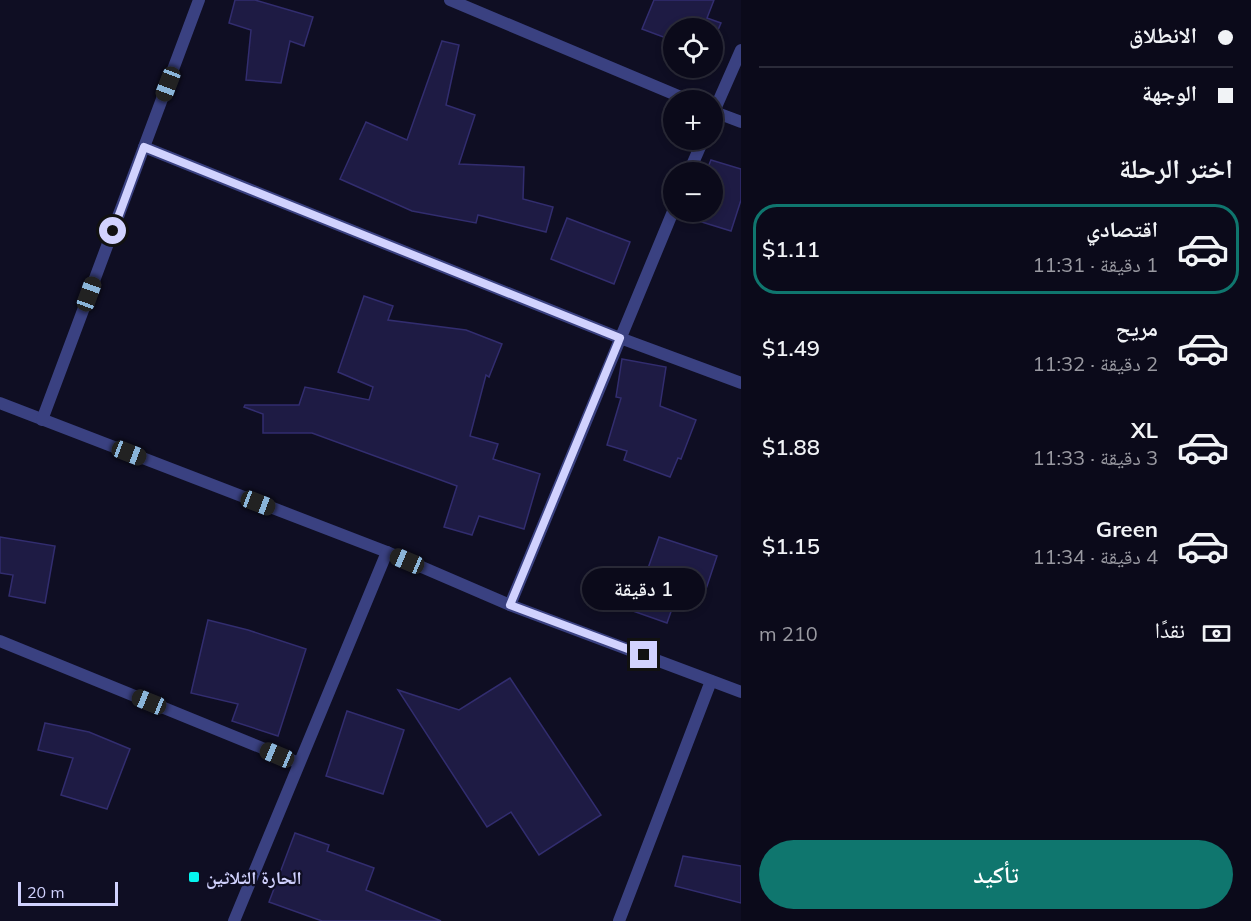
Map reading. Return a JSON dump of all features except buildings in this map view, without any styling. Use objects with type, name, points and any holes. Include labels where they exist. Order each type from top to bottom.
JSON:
[{"type":"street","points":[[42,420],[200,0]]},
{"type":"street","points":[[450,0],[664,90]]},
{"type":"street","points":[[723,90],[741,50]]},
{"type":"street","points":[[723,116],[741,122]]},
{"type":"street","points":[[144,147],[620,338],[741,383]]},
{"type":"street","points":[[510,605],[669,222]]},
{"type":"street","points":[[0,403],[387,552],[510,605],[741,692]]},
{"type":"street","points":[[234,921],[387,552]]},
{"type":"street","points":[[0,641],[299,763]]},
{"type":"street","points":[[619,921],[711,681]]},
{"type":"place","name":"الحارة الثلاثين","points":[[194,877]]},
{"type":"route","points":[[113,231],[144,147],[620,338],[510,605],[644,655]]}]
